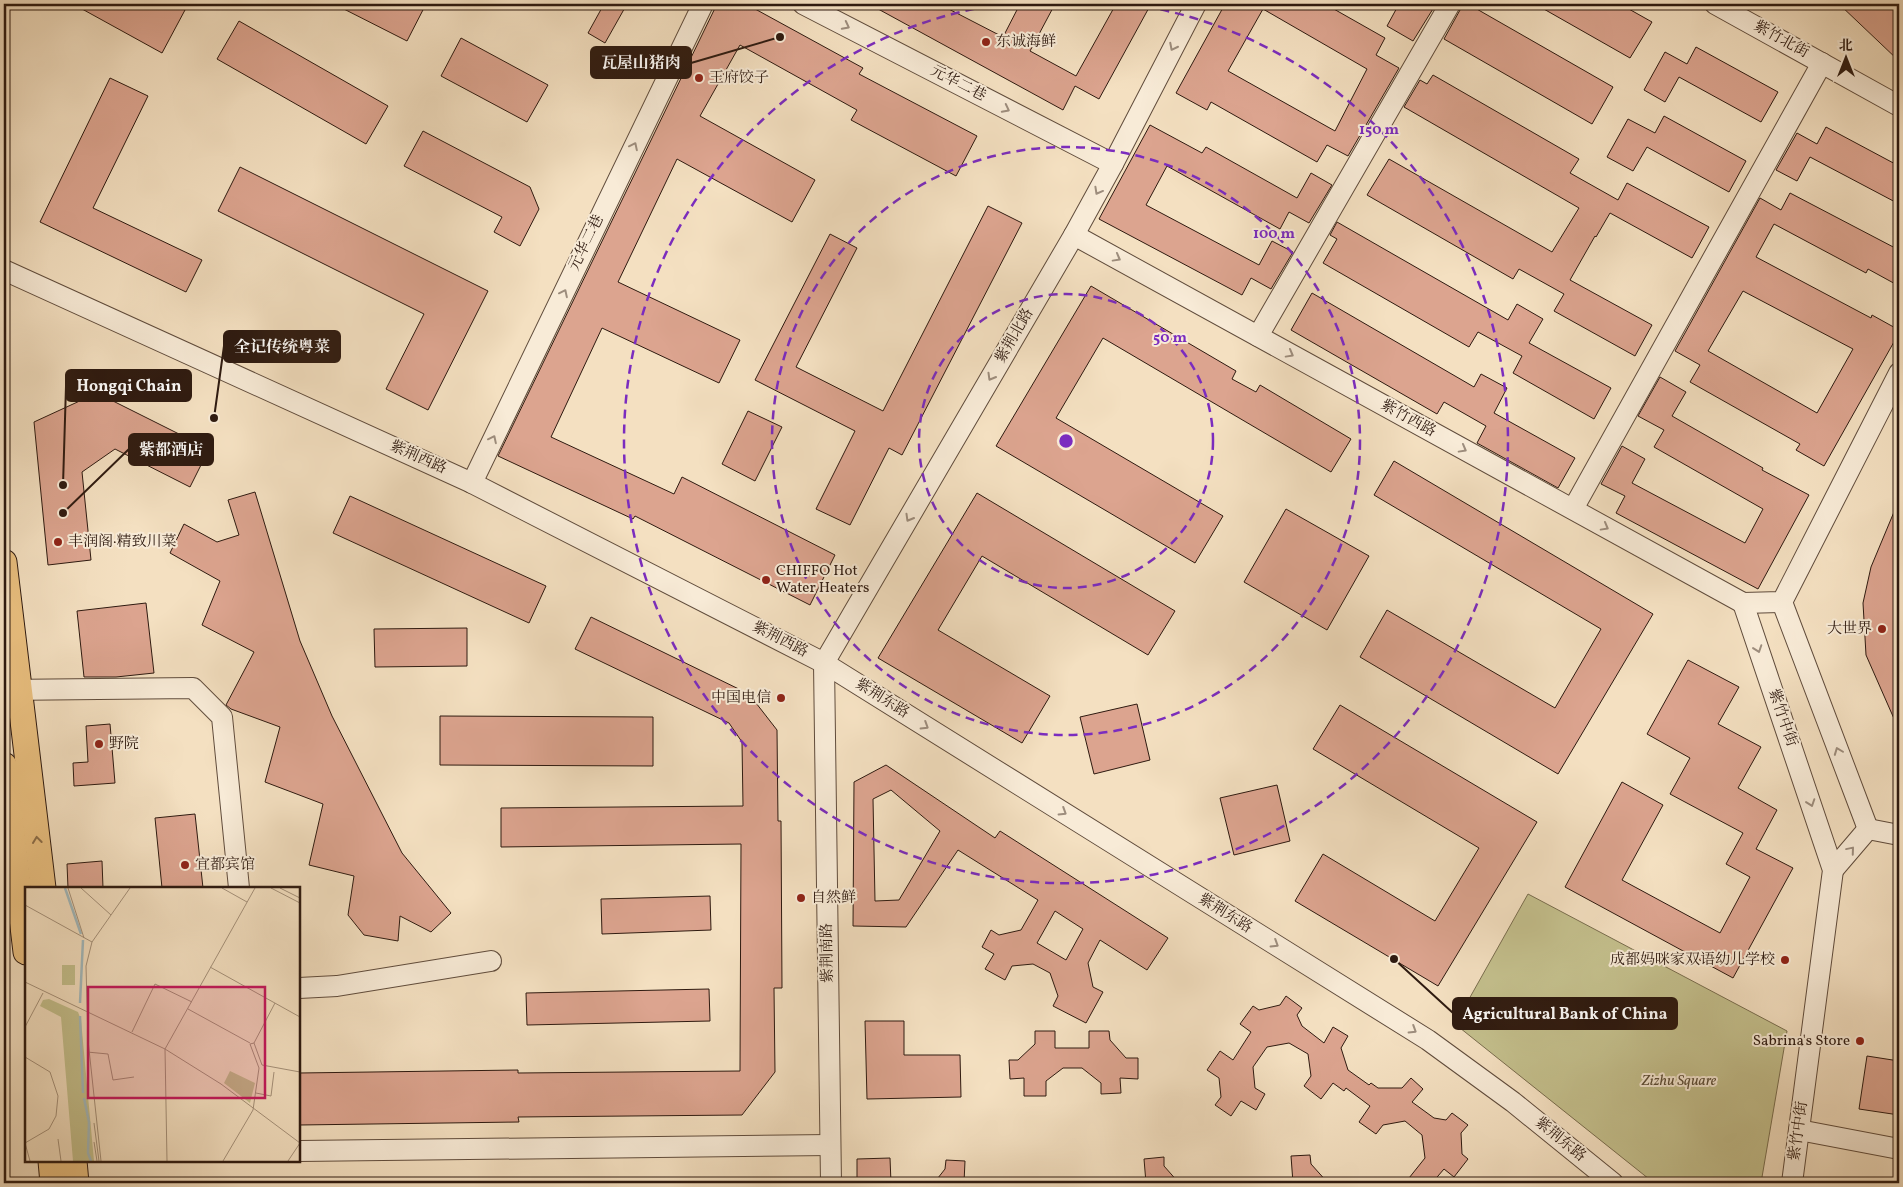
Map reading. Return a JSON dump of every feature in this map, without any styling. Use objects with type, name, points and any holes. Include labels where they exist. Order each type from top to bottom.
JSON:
[{"type":"main road","points":[[4,562],[12,690],[43,887]]},
{"type":"main road","points":[[4,765],[25,944]]},
{"type":"main road","points":[[51,1162],[53,1183]]},
{"type":"main road","points":[[74,1162],[76,1183]]},
{"type":"street","name":"元华二巷","points":[[472,483],[703,4]]},
{"type":"street","name":"元华二巷","points":[[803,4],[1113,164]]},
{"type":"street","name":"紫荆北路","points":[[824,663],[1074,235],[1196,4]]},
{"type":"street","points":[[1258,336],[1450,4]]},
{"type":"street","name":"紫竹北街","points":[[1715,4],[1899,106]]},
{"type":"street","points":[[1573,510],[1822,63]]},
{"type":"street","name":"紫竹西路","points":[[1074,235],[1742,603]]},
{"type":"street","name":"紫荆西路","points":[[4,270],[472,483],[824,663]]},
{"type":"street","points":[[1868,829],[1782,602],[1899,373]]},
{"type":"street","points":[[1742,603],[1782,602]]},
{"type":"street","name":"紫竹中街","points":[[1742,603],[1833,870],[1792,1183]]},
{"type":"street","name":"紫荆南路","points":[[824,663],[831,1183]]},
{"type":"street","name":"紫荆东路","points":[[824,663],[1428,1040],[1513,1102],[1613,1183]]},
{"type":"street","points":[[12,690],[193,688],[222,717],[239,887]]},
{"type":"street","points":[[1868,829],[1899,835]]},
{"type":"street","points":[[1833,870],[1868,829]]},
{"type":"street","points":[[300,988],[337,986],[491,961]]},
{"type":"street","points":[[1799,1130],[1899,1149]]},
{"type":"street","points":[[300,1151],[830,1145]]},
{"type":"green space","name":"Zizhu Square","points":[[1528,894],[1787,1031],[1761,1183],[1654,1183],[1455,1024]]},
{"type":"building","points":[[73,4],[174,4],[185,10],[162,53]]},
{"type":"building","points":[[334,4],[426,4],[407,41]]},
{"type":"building","points":[[604,4],[627,4],[605,43],[588,33]]},
{"type":"building","points":[[717,4],[746,4],[863,68],[859,74],[977,136],[956,176],[851,120],[857,110],[740,45],[700,116],[815,180],[792,222],[677,159],[618,282],[740,340],[719,383],[602,328],[551,437],[674,494],[682,477],[835,555],[810,605],[635,516],[633,519],[498,456]]},
{"type":"building","points":[[869,4],[939,4],[1003,37],[1020,4],[1055,4],[1030,51],[1076,76],[1116,4],[1151,4],[1099,99],[1075,86],[1063,110]]},
{"type":"building","points":[[1225,4],[1325,4],[1385,38],[1376,55],[1399,68],[1348,156],[1327,145],[1317,162],[1211,102],[1207,110],[1176,93]],"holes":[[[1263,9],[1367,69],[1335,131],[1228,71]]]},
{"type":"building","points":[[1399,4],[1436,4],[1413,41],[1387,26]]},
{"type":"building","points":[[1462,4],[1468,4],[1613,87],[1592,124],[1444,39]]},
{"type":"building","points":[[1535,4],[1620,4],[1652,22],[1630,58]]},
{"type":"building","points":[[1839,4],[1890,4],[1899,13],[1899,61]]},
{"type":"building","points":[[239,21],[388,106],[366,144],[217,59]]},
{"type":"building","points":[[461,38],[548,85],[527,122],[441,76]]},
{"type":"building","points":[[1696,47],[1778,92],[1761,122],[1679,77],[1665,102],[1644,90],[1665,52],[1687,64]]},
{"type":"building","points":[[1433,75],[1579,159],[1570,173],[1618,200],[1627,183],[1709,227],[1692,258],[1610,213],[1595,236],[1570,280],[1652,325],[1635,356],[1554,311],[1564,294],[1519,269],[1513,279],[1367,195],[1389,159],[1552,252],[1579,208],[1404,107],[1420,80],[1427,84]]},
{"type":"building","points":[[110,78],[148,96],[93,208],[202,260],[186,292],[40,222]]},
{"type":"building","points":[[1664,116],[1746,161],[1729,192],[1647,147],[1633,171],[1607,157],[1628,119],[1655,133]]},
{"type":"building","points":[[1150,125],[1202,153],[1206,147],[1297,198],[1311,173],[1332,185],[1309,223],[1289,212],[1280,229],[1167,166],[1146,205],[1259,265],[1272,241],[1293,252],[1271,289],[1251,278],[1242,295],[1099,219]]},
{"type":"building","points":[[1826,127],[1899,166],[1899,204],[1810,157],[1797,181],[1776,170],[1797,133],[1817,144]]},
{"type":"building","points":[[423,131],[530,187],[539,209],[520,246],[494,232],[502,217],[404,166]]},
{"type":"building","points":[[240,167],[488,291],[428,410],[386,389],[424,314],[218,211]]},
{"type":"building","points":[[1790,193],[1899,250],[1899,286],[1868,269],[1866,273],[1774,224],[1756,257],[1871,318],[1872,315],[1899,330],[1824,466],[1796,450],[1800,444],[1690,382],[1700,365],[1675,351],[1760,198],[1781,210]],"holes":[[[1743,291],[1853,349],[1817,413],[1708,351]]]},
{"type":"building","points":[[988,206],[1022,223],[902,455],[889,448],[850,525],[816,509],[855,431],[755,380],[830,234],[857,248],[796,367],[883,411]]},
{"type":"building","points":[[1337,222],[1508,320],[1517,304],[1543,319],[1529,343],[1611,388],[1594,419],[1513,373],[1522,356],[1478,332],[1469,347],[1323,263],[1337,239],[1330,235]]},
{"type":"building","points":[[1091,286],[1236,371],[1232,379],[1256,392],[1260,385],[1351,439],[1331,472],[1103,338],[1056,418],[1223,516],[1195,563],[996,446]]},
{"type":"building","points":[[1312,293],[1474,387],[1481,374],[1507,388],[1494,413],[1575,458],[1558,488],[1477,443],[1486,426],[1444,402],[1437,414],[1291,330]]},
{"type":"building","points":[[1660,377],[1686,392],[1672,416],[1763,468],[1762,470],[1809,495],[1758,589],[1616,513],[1625,496],[1601,484],[1622,446],[1645,459],[1632,483],[1745,543],[1763,509],[1654,447],[1664,430],[1638,416]]},
{"type":"building","points":[[97,393],[209,449],[190,487],[115,449],[82,472],[91,560],[48,565],[34,422]]},
{"type":"building","points":[[748,411],[782,427],[755,481],[722,464]]},
{"type":"building","points":[[1394,461],[1653,614],[1558,774],[1360,657],[1387,610],[1555,708],[1601,629],[1374,495]]},
{"type":"building","points":[[255,492],[300,641],[332,716],[402,853],[451,913],[431,932],[400,916],[398,941],[364,935],[348,915],[354,876],[309,865],[323,804],[265,782],[280,727],[231,709],[226,705],[254,652],[202,625],[220,581],[170,553],[184,524],[217,542],[239,535],[228,500]]},
{"type":"building","points":[[977,493],[1175,611],[1148,655],[982,556],[938,630],[1050,696],[1022,743],[878,658]]},
{"type":"building","points":[[350,496],[546,586],[529,623],[333,533]]},
{"type":"building","name":"大世界","points":[[1899,500],[1899,730],[1866,655],[1863,603],[1871,567]]},
{"type":"building","points":[[1286,509],[1369,556],[1327,630],[1244,582]]},
{"type":"building","points":[[146,603],[154,673],[116,677],[84,677],[77,611]]},
{"type":"building","points":[[591,617],[749,694],[777,730],[778,821],[781,821],[782,988],[774,988],[775,1072],[742,1115],[518,1117],[519,1122],[300,1125],[300,1073],[518,1070],[518,1073],[740,1071],[741,844],[501,847],[501,808],[743,806],[742,742],[729,723],[575,649]]},
{"type":"building","points":[[467,628],[467,666],[375,667],[374,629]]},
{"type":"building","points":[[1688,660],[1739,687],[1718,724],[1761,747],[1738,788],[1777,810],[1756,849],[1793,868],[1733,978],[1565,887],[1622,782],[1663,805],[1622,880],[1720,933],[1750,877],[1726,864],[1743,833],[1670,794],[1690,758],[1647,734]]},
{"type":"building","points":[[1137,704],[1150,760],[1094,774],[1080,717]]},
{"type":"building","points":[[1340,705],[1537,822],[1438,986],[1295,901],[1323,854],[1435,921],[1479,848],[1313,749]]},
{"type":"building","points":[[440,716],[653,717],[653,766],[440,765]]},
{"type":"building","name":"野院","points":[[110,724],[115,783],[74,786],[73,763],[88,762],[86,726]]},
{"type":"building","points":[[886,765],[995,838],[1000,831],[1168,938],[1147,970],[1100,940],[1088,963],[1093,987],[1103,992],[1086,1023],[1053,1006],[1058,996],[1050,973],[1033,964],[1012,966],[1005,980],[985,969],[994,954],[982,947],[991,930],[999,935],[1021,930],[1038,900],[958,850],[906,927],[853,926],[854,782]],"holes":[[[891,790],[940,831],[899,900],[875,901],[873,799]],[[1055,911],[1083,929],[1066,960],[1037,943]]]},
{"type":"building","points":[[1277,785],[1290,841],[1234,855],[1220,798]]},
{"type":"building","points":[[195,814],[203,887],[162,887],[155,818]]},
{"type":"building","points":[[102,861],[103,887],[68,887],[67,864]]},
{"type":"building","points":[[710,896],[711,930],[602,934],[601,899]]},
{"type":"building","points":[[709,989],[710,1021],[527,1025],[526,993]]},
{"type":"building","points":[[1286,996],[1302,1008],[1297,1015],[1302,1026],[1324,1043],[1333,1027],[1348,1036],[1341,1048],[1348,1070],[1369,1085],[1371,1083],[1378,1088],[1402,1088],[1411,1078],[1423,1089],[1412,1102],[1434,1118],[1446,1120],[1452,1113],[1468,1125],[1461,1133],[1462,1154],[1468,1159],[1454,1177],[1444,1169],[1432,1183],[1405,1183],[1425,1158],[1422,1135],[1405,1121],[1383,1125],[1376,1134],[1359,1122],[1370,1106],[1346,1088],[1344,1091],[1333,1083],[1321,1099],[1304,1086],[1311,1076],[1308,1054],[1289,1043],[1267,1047],[1253,1067],[1255,1088],[1265,1094],[1256,1110],[1241,1101],[1231,1116],[1215,1105],[1221,1097],[1219,1078],[1207,1070],[1220,1051],[1233,1060],[1251,1032],[1240,1024],[1253,1006],[1259,1010],[1280,1005]]},
{"type":"building","points":[[865,1021],[904,1021],[904,1055],[960,1055],[961,1097],[867,1099]]},
{"type":"building","points":[[1035,1031],[1055,1031],[1055,1048],[1089,1048],[1089,1031],[1109,1031],[1110,1040],[1126,1058],[1138,1058],[1138,1079],[1120,1078],[1121,1093],[1101,1094],[1101,1083],[1082,1068],[1063,1068],[1046,1081],[1046,1096],[1024,1096],[1024,1078],[1010,1079],[1009,1060],[1018,1060],[1035,1044]]},
{"type":"building","points":[[1867,1056],[1899,1061],[1899,1115],[1859,1109]]},
{"type":"building","points":[[1310,1155],[1311,1164],[1328,1183],[1293,1183],[1291,1156]]},
{"type":"building","points":[[1164,1157],[1164,1166],[1179,1183],[1146,1183],[1144,1159]]},
{"type":"building","points":[[890,1158],[891,1183],[857,1183],[857,1159]]},
{"type":"building","points":[[946,1160],[965,1161],[964,1183],[934,1183],[945,1169]]},
{"type":"place","name":"瓦屋山猪肉","points":[[780,37]]},
{"type":"place","name":"东诚海鲜","points":[[986,42]]},
{"type":"place","name":"王府饺子","points":[[699,78]]},
{"type":"place","name":"全记传统粤菜","points":[[214,418]]},
{"type":"place","name":"Hongqi Chain","points":[[63,485]]},
{"type":"place","name":"紫都酒店","points":[[63,513]]},
{"type":"place","name":"丰润阁·精致川菜","points":[[58,542]]},
{"type":"place","name":"CHIFFO Hot Water Heaters","points":[[766,580]]},
{"type":"place","name":"大世界","points":[[1882,629]]},
{"type":"place","name":"中国电信","points":[[781,698]]},
{"type":"place","name":"野院","points":[[99,744]]},
{"type":"place","name":"宜都宾馆","points":[[185,865]]},
{"type":"place","name":"自然鲜","points":[[801,898]]},
{"type":"place","name":"Agricultural Bank of China","points":[[1394,959]]},
{"type":"place","name":"成都妈咪家双语幼儿学校","points":[[1785,960]]},
{"type":"place","name":"Sabrina's Store","points":[[1860,1041]]}]
